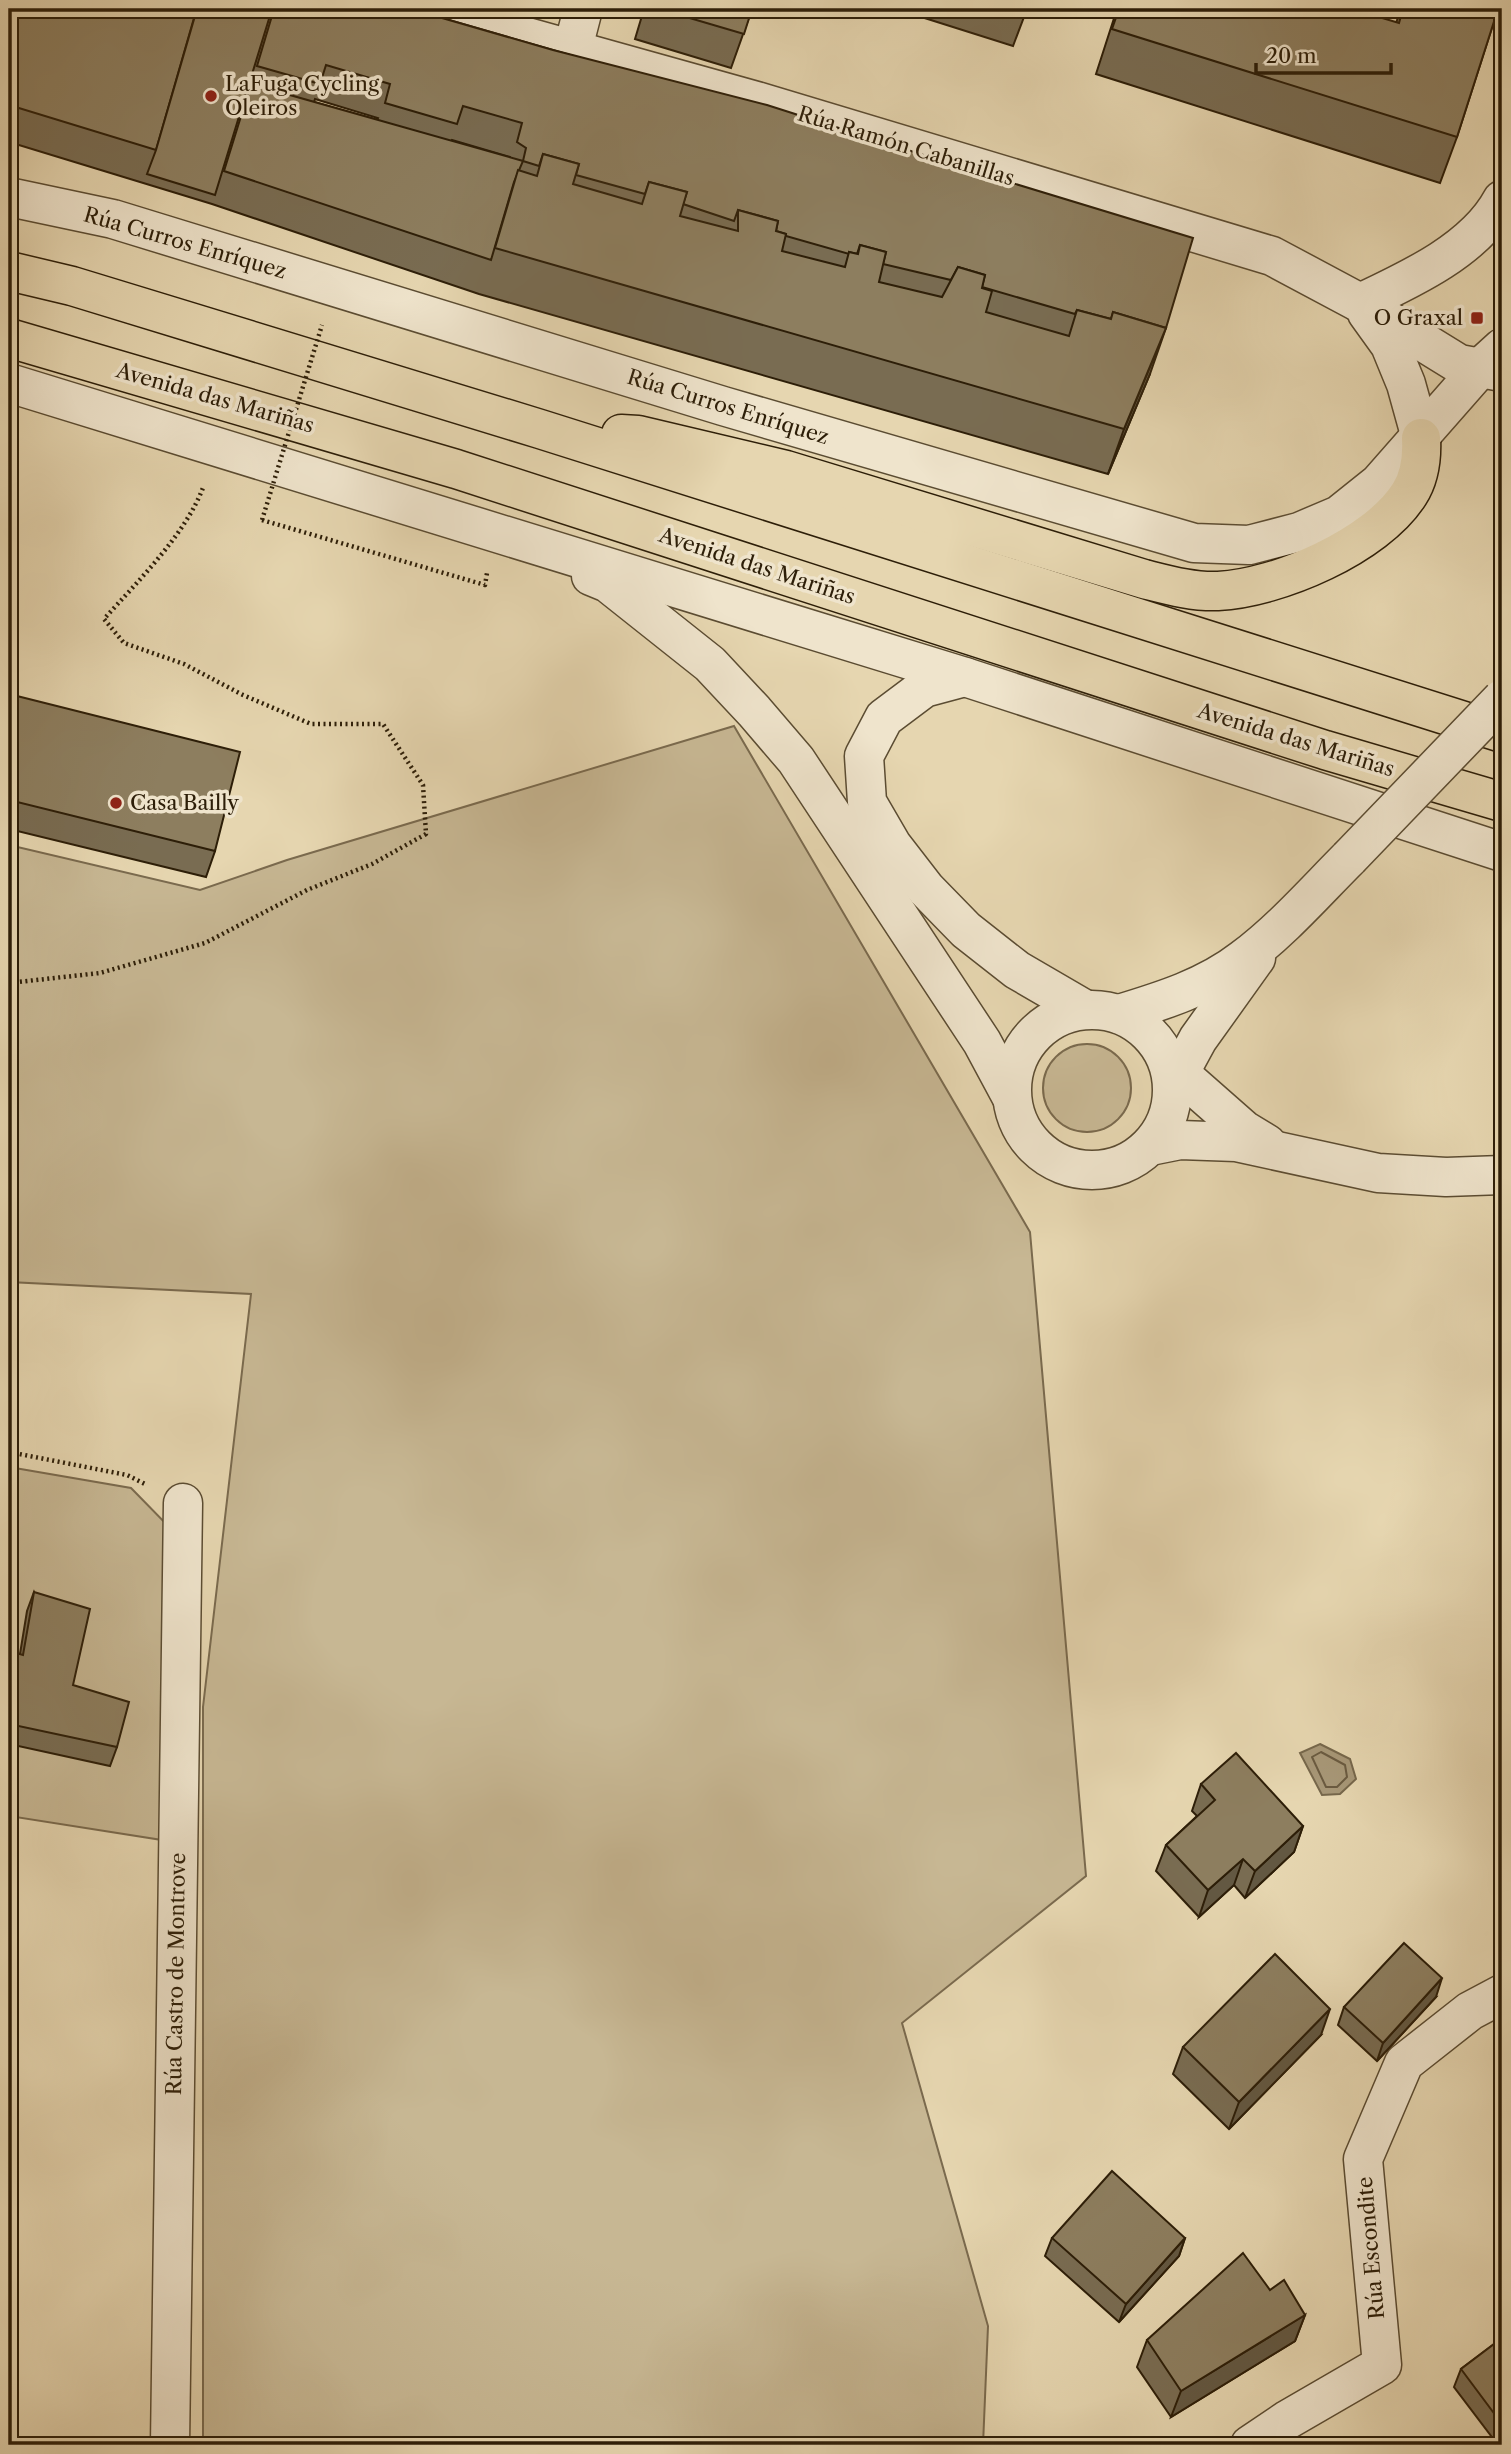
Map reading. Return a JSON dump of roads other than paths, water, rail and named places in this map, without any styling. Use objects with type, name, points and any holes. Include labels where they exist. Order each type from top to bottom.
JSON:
[{"type":"highway","points":[[9,271],[72,286],[540,429],[1502,733]]},
{"type":"highway","name":"Avenida das Mariñas","points":[[9,338],[456,469],[1325,750],[1502,802]]},
{"type":"highway","points":[[540,429],[638,435],[786,470],[1144,579],[1181,588],[1218,591],[1266,583],[1322,562],[1355,545],[1387,519],[1409,494],[1422,460],[1421,438]]},
{"type":"street","name":"Rúa Ramón Cabanillas","points":[[444,9],[520,35],[760,102],[1272,256],[1360,303],[1390,345],[1406,384],[1421,438]]},
{"type":"street","points":[[573,48],[583,9]]},
{"type":"street","name":"Rúa Curros Enríquez","points":[[9,197],[113,219],[736,410],[1194,543],[1249,545],[1299,532],[1339,515],[1379,483],[1495,363]]},
{"type":"street","points":[[1360,303],[1415,277],[1444,258],[1477,232],[1502,200]]},
{"type":"street","points":[[1360,303],[1459,364],[1495,363]]},
{"type":"street","points":[[9,383],[965,677],[1502,852]]},
{"type":"street","points":[[496,534],[608,583],[710,664],[754,711],[803,771],[982,1042],[1011,1096],[1016,1119],[1028,1140],[1044,1156],[1065,1167],[1087,1171],[1111,1169],[1132,1160],[1150,1146],[1164,1128],[1171,1107],[1174,1074],[1274,932]]},
{"type":"street","points":[[965,677],[925,688],[884,718],[864,756],[867,802],[892,845],[926,889],[966,930],[1017,970],[1101,1012],[1140,1025],[1158,1043],[1174,1074],[1244,1129],[1277,1151]]},
{"type":"street","points":[[1011,1096],[1013,1072],[1023,1049],[1038,1030],[1060,1016],[1101,1012],[1194,988],[1242,961],[1349,858],[1502,699]]},
{"type":"street","points":[[1150,1146],[1180,1140],[1236,1142],[1378,1173],[1446,1177],[1502,1175]]},
{"type":"street","name":"Rúa Castro de Montrove","points":[[170,2445],[183,1503]]},
{"type":"street","name":"Rúa Escondite","points":[[1250,2445],[1287,2420],[1382,2365],[1363,2159],[1404,2063],[1470,2011],[1502,1994]]},
{"type":"water","points":[[1320,1744],[1350,1759],[1356,1779],[1340,1794],[1322,1795],[1300,1753]]},
{"type":"place","name":"LaFuga Cycling Oleiros","points":[[211,96]]},
{"type":"place","name":"O Graxal","points":[[1477,318]]},
{"type":"place","name":"Casa Bailly","points":[[116,803]]}]
